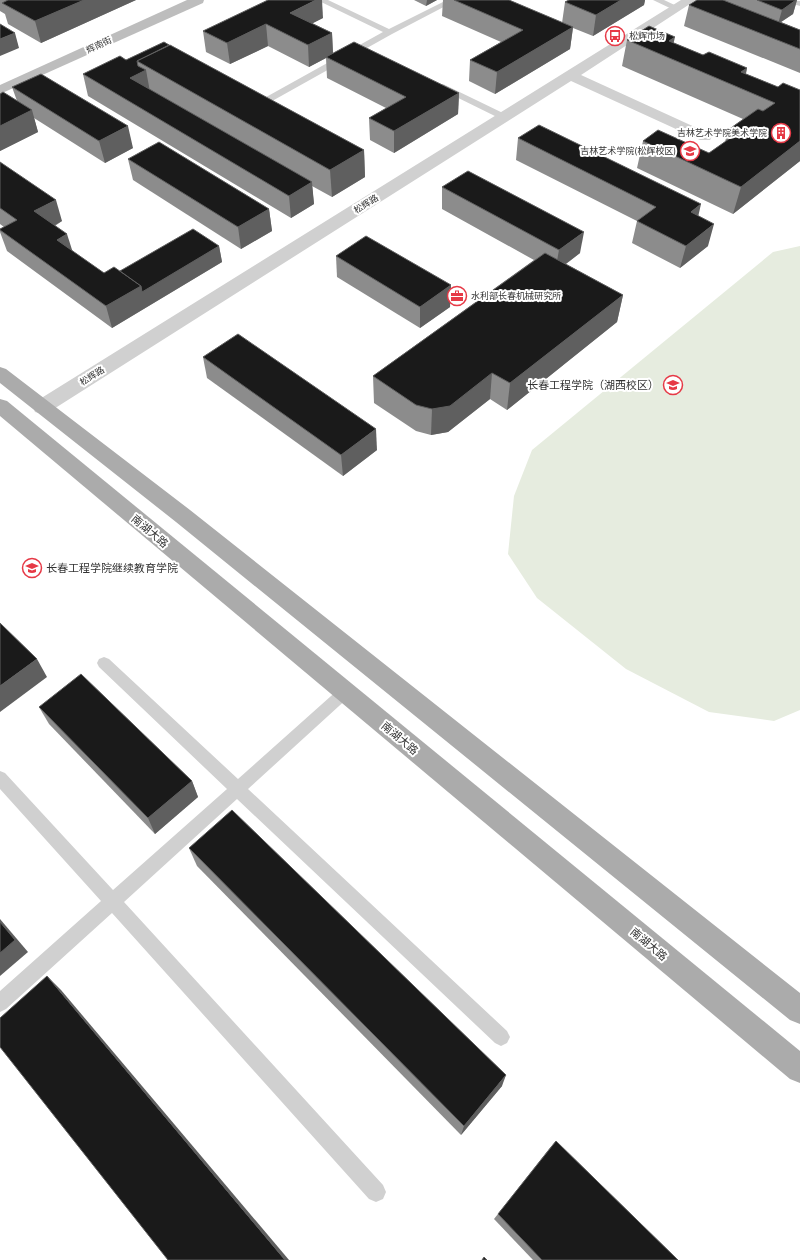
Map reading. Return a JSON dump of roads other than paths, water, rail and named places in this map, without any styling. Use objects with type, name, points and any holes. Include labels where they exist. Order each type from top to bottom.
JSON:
[{"type":"main road","points":[[0,373],[42,408],[183,516],[800,1010]]},
{"type":"main road","name":"南湖大路","points":[[0,406],[800,1069]]},
{"type":"street","name":"辉南街","points":[[0,90],[198,0]]},
{"type":"street","name":"松辉路","points":[[42,408],[684,4]]},
{"type":"street","points":[[638,33],[653,39]]},
{"type":"street","points":[[570,75],[705,137]]},
{"type":"lane","points":[[321,0],[389,32]]},
{"type":"lane","points":[[262,102],[365,49],[389,32],[453,0]]},
{"type":"lane","points":[[658,0],[684,4]]},
{"type":"lane","points":[[790,0],[800,4]]},
{"type":"lane","points":[[432,82],[504,117]]},
{"type":"lane","points":[[104,662],[501,1037]]},
{"type":"lane","points":[[0,1003],[345,692]]},
{"type":"lane","points":[[0,778],[376,1192]]},
{"type":"place","name":"松辉市场","points":[[615,36]]},
{"type":"place","name":"吉林艺术学院美术学院","points":[[781,133]]},
{"type":"place","name":"吉林艺术学院(松辉校区)","points":[[690,151]]},
{"type":"place","name":"水利部长春机械研究所","points":[[457,296]]},
{"type":"place","name":"长春工程学院（湖西校区）","points":[[673,385]]},
{"type":"place","name":"长春工程学院继续教育学院","points":[[32,568]]}]
